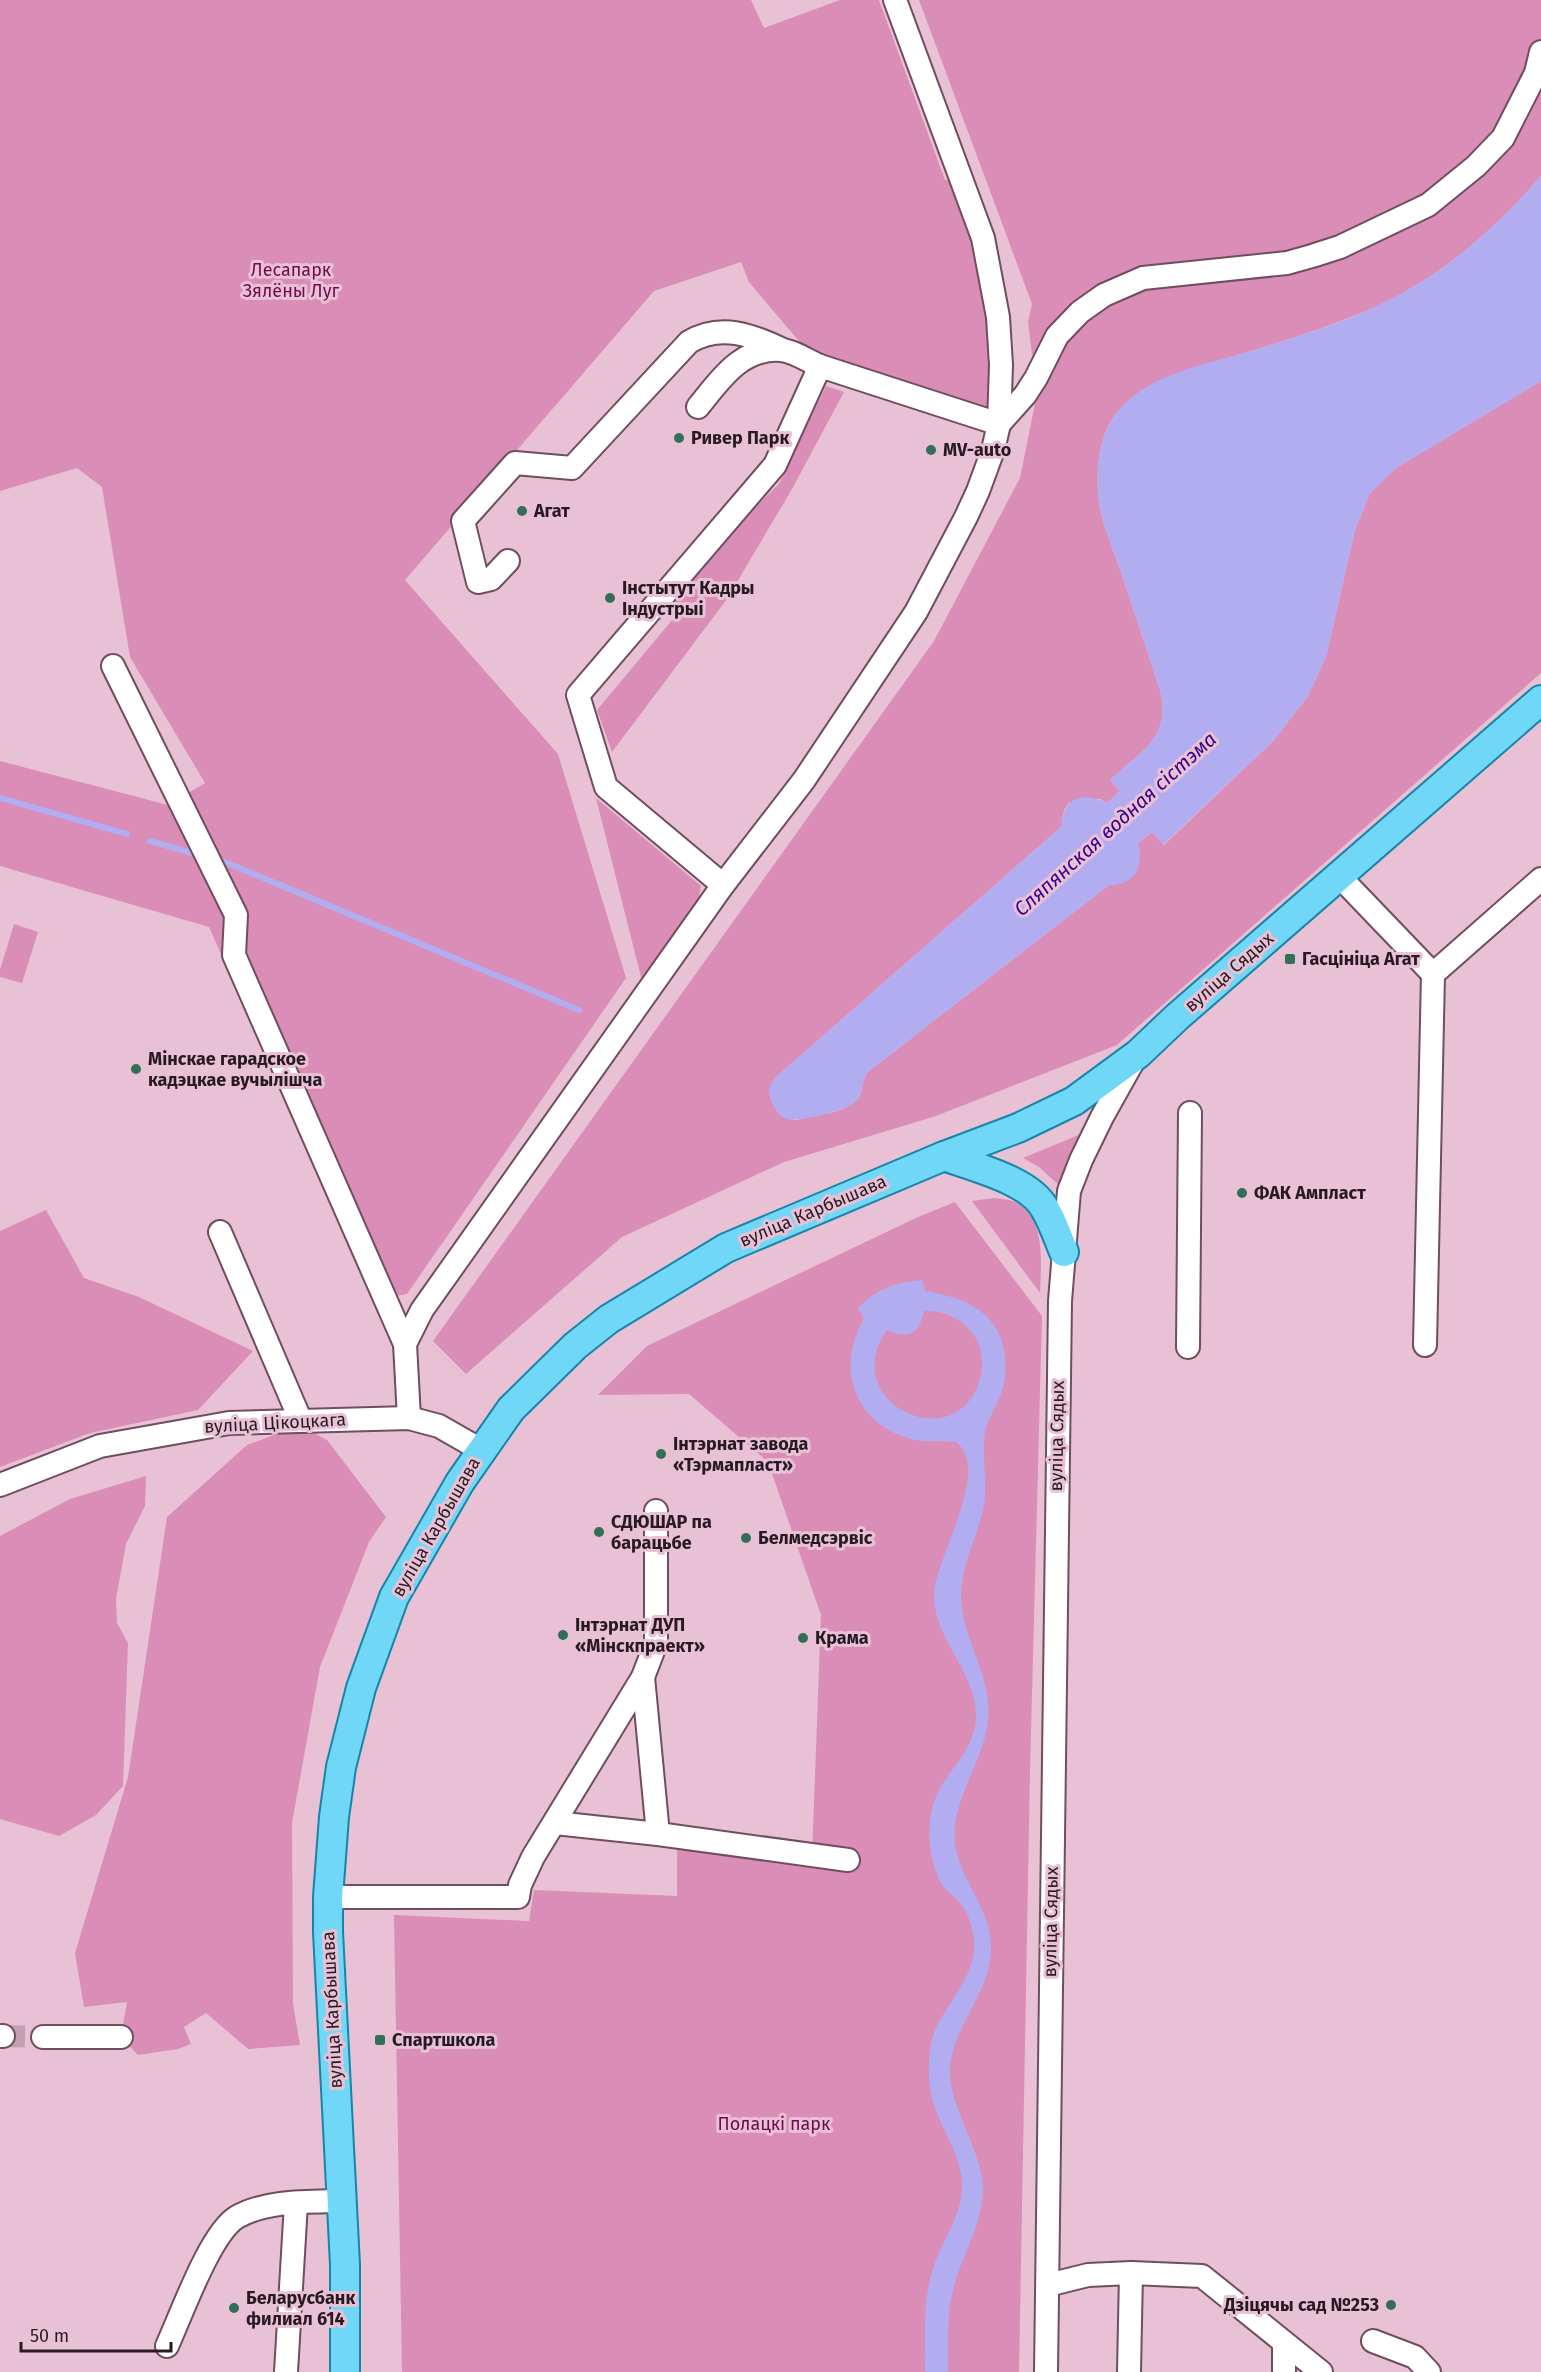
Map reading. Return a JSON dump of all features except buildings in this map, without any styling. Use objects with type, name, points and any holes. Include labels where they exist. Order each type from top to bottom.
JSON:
[{"type":"main road","name":"вуліца Сядых","points":[[1138,1054],[1177,1017],[1541,700]]},
{"type":"main road","name":"вуліца Карбышава","points":[[345,2372],[345,2265],[328,1898],[334,1817],[341,1767],[361,1688],[394,1598],[481,1450],[511,1409],[609,1319],[726,1248],[944,1156],[1017,1128],[1074,1101],[1138,1054]]},
{"type":"main road","points":[[944,1156],[1010,1180],[1030,1191],[1045,1207],[1064,1252]]},
{"type":"street","points":[[405,1344],[422,1310],[723,885],[804,780],[916,612],[978,491],[993,450],[999,424],[1001,365],[998,317],[983,238],[895,0]]},
{"type":"street","points":[[999,424],[1025,395],[1057,336],[1080,312],[1104,295],[1143,278],[1287,263],[1340,247],[1428,205],[1476,166],[1503,138],[1536,73],[1541,52]]},
{"type":"street","points":[[508,561],[490,579],[478,582],[463,521],[515,463],[572,468],[689,342],[704,333],[728,332],[755,336],[820,366],[999,424]]},
{"type":"street","points":[[698,407],[725,373],[741,359],[762,351],[783,350]]},
{"type":"street","points":[[723,885],[606,787],[578,695],[775,465],[820,366]]},
{"type":"street","points":[[113,666],[236,915],[234,955],[405,1344],[409,1418]]},
{"type":"street","points":[[1340,877],[1433,974],[1425,1345]]},
{"type":"street","points":[[1433,974],[1541,879]]},
{"type":"street","name":"вуліца Сядых","points":[[1046,2372],[1059,1347],[1064,1252],[1069,1191],[1102,1117],[1138,1054]]},
{"type":"street","points":[[1188,1347],[1190,1113]]},
{"type":"street","points":[[220,1232],[300,1419]]},
{"type":"street","name":"вуліца Цікоцкага","points":[[0,1485],[100,1446],[184,1429],[229,1423],[300,1419],[409,1418],[439,1426],[481,1450]]},
{"type":"street","points":[[328,1898],[518,1897],[520,1885],[533,1857],[643,1677],[657,1643],[656,1511]]},
{"type":"street","points":[[643,1677],[658,1834]]},
{"type":"street","points":[[555,1823],[658,1834],[848,1860]]},
{"type":"street","points":[[44,2037],[121,2037]]},
{"type":"street","points":[[167,2346],[215,2241],[236,2218],[265,2207],[342,2201]]},
{"type":"street","points":[[286,2372],[296,2203]]},
{"type":"street","points":[[1130,2372],[1131,2273]]},
{"type":"street","points":[[1048,2285],[1088,2275],[1131,2273],[1202,2276],[1284,2345],[1321,2372]]},
{"type":"street","points":[[1373,2341],[1415,2357],[1429,2372]]},
{"type":"street","points":[[1284,2345],[1284,2372]]},
{"type":"green space","name":"Лесапарк Зялёны Луг","points":[[0,0],[751,0],[764,28],[840,0],[879,0],[945,180],[962,180],[983,238],[999,424],[820,366],[749,282],[741,262],[654,291],[405,580],[558,754],[626,978],[407,1294],[374,1300],[209,927],[0,866],[0,761],[168,805],[205,783],[130,657],[102,487],[77,468],[0,491]]},
{"type":"green space","points":[[919,0],[1541,0],[1541,176],[1506,214],[1467,249],[1425,280],[1402,293],[1362,313],[1327,326],[1192,368],[1162,380],[1135,396],[1116,414],[1105,434],[1099,457],[1099,501],[1106,530],[1160,690],[1163,706],[1158,731],[1143,751],[1110,780],[1120,791],[1107,803],[1100,799],[1069,803],[1064,810],[1061,827],[776,1077],[770,1091],[777,1111],[789,1119],[797,1120],[833,1112],[850,1105],[861,1093],[864,1079],[869,1071],[1109,885],[1124,882],[1130,878],[1138,866],[1138,843],[1152,832],[1164,845],[1274,740],[1308,696],[1326,657],[1355,530],[1370,493],[1396,468],[1541,381],[1541,673],[1117,1045],[936,1116],[784,1162],[622,1237],[466,1374],[433,1341],[934,641],[1020,478],[1037,394],[1028,322],[1032,304]]},
{"type":"green space","points":[[826,386],[844,392],[792,489],[727,599],[612,752],[597,710],[673,619],[663,608],[734,528],[779,484]]},
{"type":"green space","points":[[596,798],[701,886],[698,901],[642,981]]},
{"type":"green space","points":[[14,924],[38,932],[22,983],[0,977]]},
{"type":"green space","points":[[1081,1134],[1061,1187],[1039,1167],[1023,1158]]},
{"type":"green space","points":[[993,1198],[1017,1203],[1028,1213],[1034,1223],[1040,1246],[1040,1293],[972,1201]]},
{"type":"green space","name":"Полацкі парк","points":[[955,1202],[1042,1316],[1030,1771],[1019,2372],[402,2372],[394,1915],[529,1921],[534,1890],[677,1896],[677,1850],[812,1855],[821,1615],[768,1462],[689,1394],[598,1395],[647,1346],[918,1217]]},
{"type":"green space","points":[[46,1210],[84,1278],[139,1297],[253,1351],[198,1410],[90,1433],[0,1467],[0,1231]]},
{"type":"green space","points":[[308,1430],[327,1440],[386,1517],[369,1542],[320,1667],[292,1823],[293,2004],[300,2045],[248,2049],[206,2013],[184,2027],[191,2044],[178,2049],[138,2055],[121,2037],[127,2002],[84,2007],[75,1953],[128,1777],[167,1517],[247,1445],[285,1431]]},
{"type":"green space","points":[[146,1476],[145,1506],[126,1544],[116,1599],[117,1623],[128,1643],[123,1786],[96,1815],[59,1836],[0,1819],[0,1536],[70,1499]]},
{"type":"water","name":"Сляпянская водная сістэма","points":[[1541,176],[1541,381],[1396,468],[1370,493],[1355,530],[1326,657],[1308,696],[1274,740],[1163,845],[1152,832],[1138,843],[1139,866],[1132,878],[1126,882],[1109,885],[869,1071],[864,1079],[860,1096],[854,1103],[810,1117],[793,1120],[782,1116],[774,1107],[769,1092],[776,1077],[1061,827],[1070,803],[1075,799],[1089,797],[1107,803],[1120,791],[1110,780],[1143,751],[1158,731],[1163,706],[1160,690],[1106,530],[1099,501],[1098,469],[1101,447],[1108,427],[1120,409],[1132,397],[1163,378],[1332,325],[1402,293],[1425,280],[1467,249],[1506,214]]},
{"type":"water","points":[[922,1280],[925,1291],[964,1301],[985,1315],[1000,1335],[1005,1362],[1003,1388],[990,1417],[984,1438],[985,1500],[964,1573],[961,1595],[966,1626],[986,1688],[988,1721],[980,1751],[957,1814],[955,1844],[963,1870],[987,1921],[991,1949],[985,1979],[959,2035],[950,2065],[953,2095],[977,2157],[983,2189],[976,2228],[957,2277],[951,2300],[948,2372],[925,2372],[926,2309],[932,2272],[959,2207],[962,2183],[956,2156],[932,2097],[929,2061],[934,2033],[966,1976],[971,1964],[974,1944],[973,1932],[963,1907],[942,1885],[936,1873],[929,1835],[932,1809],[938,1793],[968,1746],[975,1729],[976,1719],[975,1702],[970,1687],[941,1629],[934,1597],[936,1580],[959,1515],[968,1473],[966,1455],[956,1442],[911,1439],[891,1432],[876,1421],[863,1407],[855,1391],[851,1374],[851,1356],[855,1337],[864,1319],[858,1308],[879,1291]],"holes":[[[924,1311],[946,1314],[965,1325],[980,1347],[982,1365],[979,1382],[966,1405],[947,1416],[925,1418],[904,1412],[887,1398],[876,1379],[875,1356],[887,1330],[901,1334],[912,1333],[919,1325]]]},
{"type":"waterway","points":[[0,798],[127,834]]},
{"type":"waterway","points":[[150,841],[196,854]]},
{"type":"waterway","points":[[225,862],[579,1010]]},
{"type":"tunnel","points":[[3,2036],[43,2037]]},
{"type":"place","name":"Ривер Парк","points":[[679,438]]},
{"type":"place","name":"MV-auto","points":[[931,450]]},
{"type":"place","name":"Агат","points":[[522,511]]},
{"type":"place","name":"Інстытут Кадры Індустрыі","points":[[610,598]]},
{"type":"place","name":"Гасцініца Агат","points":[[1290,959]]},
{"type":"place","name":"Мінскае гарадское кадэцкае вучылішча","points":[[136,1069]]},
{"type":"place","name":"ФАК Ампласт","points":[[1242,1193]]},
{"type":"place","name":"Інтэрнат завода «Тэрмапласт»","points":[[661,1454]]},
{"type":"place","name":"СДЮШАР па барацьбе","points":[[599,1532]]},
{"type":"place","name":"Белмедсэрвіс","points":[[746,1538]]},
{"type":"place","name":"Інтэрнат ДУП «Мінскпраект»","points":[[563,1635]]},
{"type":"place","name":"Крама","points":[[803,1638]]},
{"type":"place","name":"Спартшкола","points":[[380,2040]]},
{"type":"place","name":"Дзіцячы сад №253","points":[[1391,2305]]},
{"type":"place","name":"Беларусбанк филиал 614","points":[[234,2308]]}]
